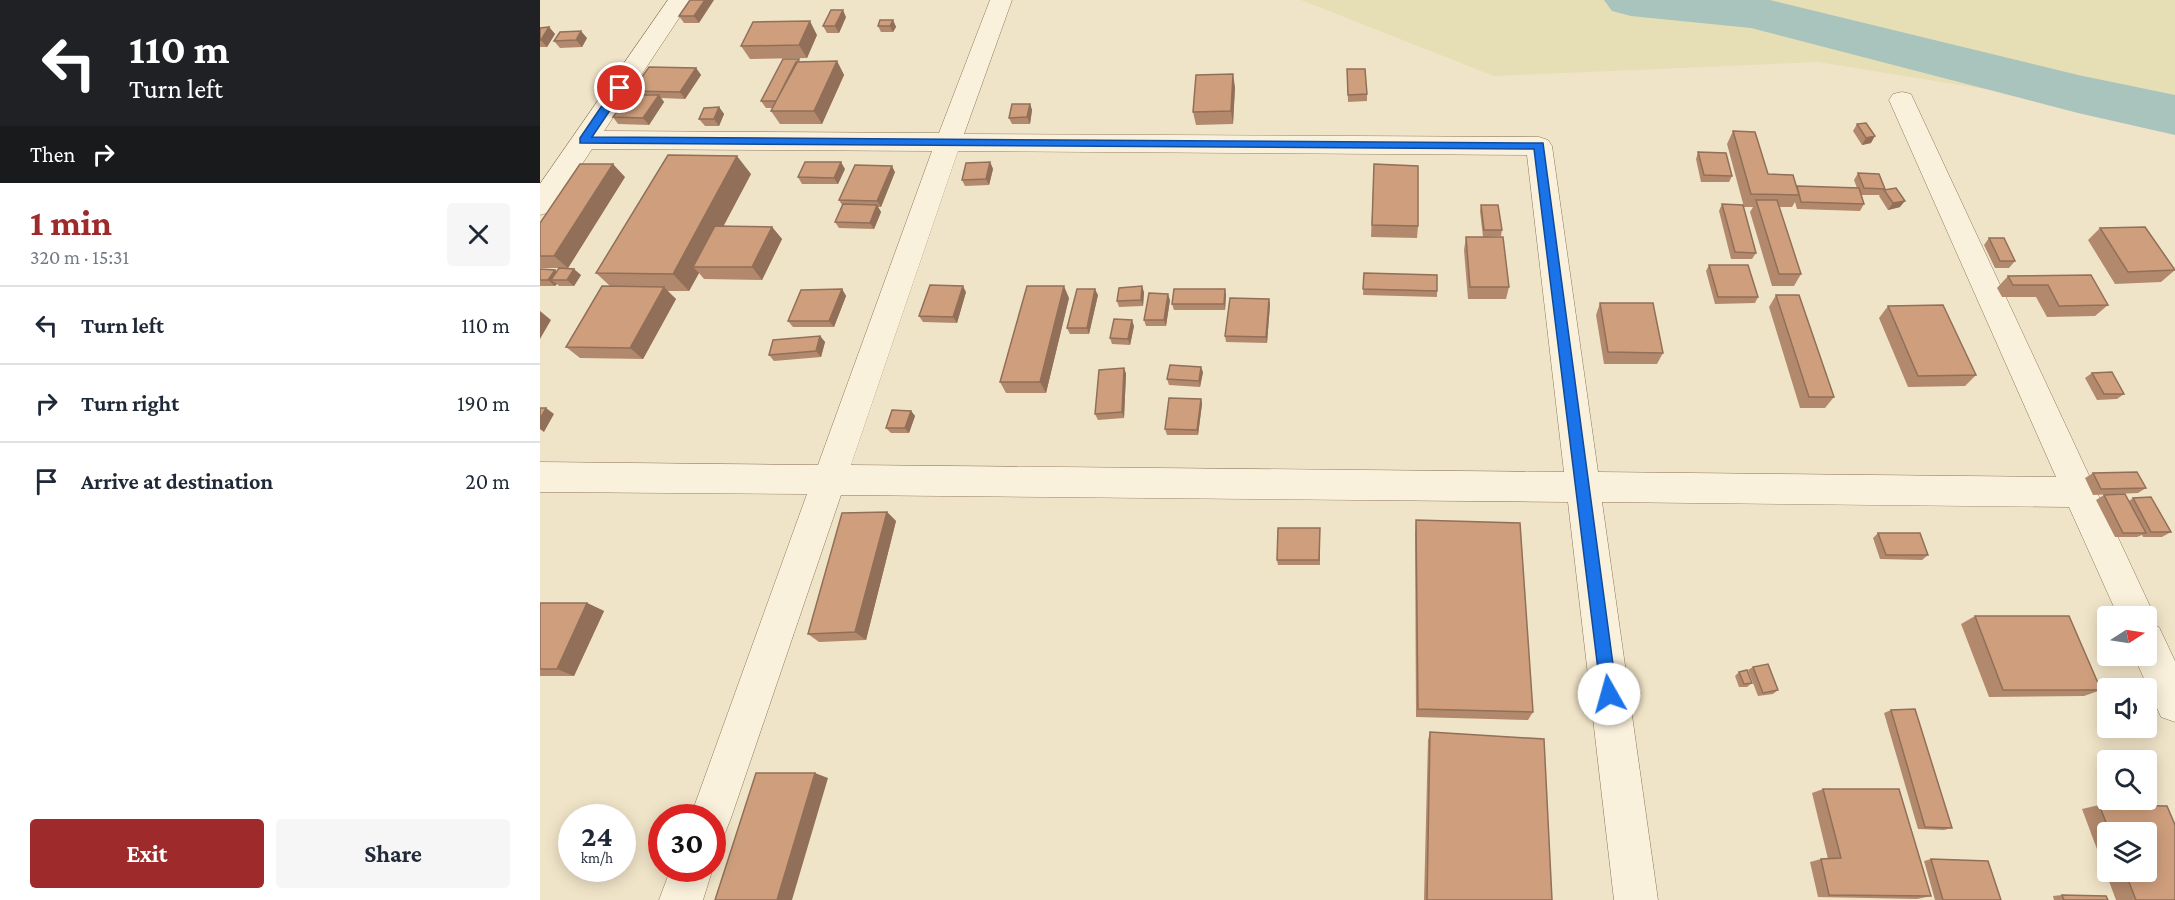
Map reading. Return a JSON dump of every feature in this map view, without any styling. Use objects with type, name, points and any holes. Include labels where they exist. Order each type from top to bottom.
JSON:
[{"type":"street","points":[[540,205],[680,0]]},
{"type":"street","points":[[715,804],[828,480],[1001,0]]},
{"type":"street","points":[[1902,100],[2131,606]]},
{"type":"street","points":[[584,140],[1539,146],[1581,488],[1636,900]]},
{"type":"street","points":[[540,477],[2080,492]]},
{"type":"street","points":[[2157,664],[2175,703]]},
{"type":"street","points":[[681,900],[687,882]]},
{"type":"shaded area","points":[[1301,0],[2175,0],[2175,120],[1818,62],[1494,76]]},
{"type":"building","points":[[690,0],[705,0],[694,16],[679,16]]},
{"type":"building","points":[[831,10],[843,10],[835,26],[823,26]]},
{"type":"building","points":[[880,20],[893,20],[890,26],[878,26]]},
{"type":"building","points":[[810,21],[799,45],[741,46],[753,22]]},
{"type":"building","points":[[549,27],[541,40],[540,40],[540,28]]},
{"type":"building","points":[[581,31],[576,40],[554,41],[560,32]]},
{"type":"building","points":[[783,59],[799,59],[776,101],[761,101]]},
{"type":"building","points":[[837,61],[814,111],[771,111],[796,62]]},
{"type":"building","points":[[649,67],[696,68],[680,92],[632,91]]},
{"type":"building","points":[[1347,69],[1365,69],[1367,94],[1348,95]]},
{"type":"building","points":[[1233,74],[1231,111],[1193,112],[1196,75]]},
{"type":"building","points":[[629,95],[659,95],[643,118],[613,117]]},
{"type":"building","points":[[1012,104],[1030,104],[1027,117],[1009,118]]},
{"type":"building","points":[[719,107],[714,119],[699,119],[704,108]]},
{"type":"building","points":[[1866,123],[1875,136],[1866,138],[1857,124]]},
{"type":"building","points":[[1733,131],[1755,132],[1768,174],[1793,175],[1799,195],[1751,194]]},
{"type":"building","points":[[1698,152],[1726,153],[1732,176],[1704,175]]},
{"type":"building","points":[[668,155],[737,156],[673,274],[596,273]]},
{"type":"building","points":[[805,162],[841,162],[834,178],[798,177]]},
{"type":"building","points":[[990,162],[986,179],[962,180],[966,163]]},
{"type":"building","points":[[580,164],[613,164],[554,256],[540,256],[540,223]]},
{"type":"building","points":[[1374,164],[1418,166],[1418,226],[1372,225]]},
{"type":"building","points":[[855,165],[892,166],[877,201],[839,200]]},
{"type":"building","points":[[1858,173],[1879,174],[1885,189],[1864,188]]},
{"type":"building","points":[[1797,186],[1859,188],[1864,204],[1801,202]]},
{"type":"building","points":[[1896,188],[1905,201],[1893,203],[1884,190]]},
{"type":"building","points":[[1756,200],[1777,200],[1801,274],[1779,274]]},
{"type":"building","points":[[843,204],[877,205],[870,223],[835,222]]},
{"type":"building","points":[[1722,204],[1743,205],[1756,253],[1735,252]]},
{"type":"building","points":[[1481,205],[1498,205],[1502,230],[1484,230]]},
{"type":"building","points":[[715,226],[772,227],[752,267],[693,267]]},
{"type":"building","points":[[2145,227],[2175,270],[2128,272],[2100,228]]},
{"type":"building","points":[[1466,237],[1503,237],[1509,287],[1470,287]]},
{"type":"building","points":[[1989,238],[2004,238],[2015,261],[2000,261]]},
{"type":"building","points":[[1709,265],[1748,265],[1758,297],[1718,297]]},
{"type":"building","points":[[559,268],[574,269],[567,280],[551,280]]},
{"type":"building","points":[[540,269],[555,270],[548,280],[540,280]]},
{"type":"building","points":[[1364,273],[1437,275],[1437,291],[1363,289]]},
{"type":"building","points":[[2091,275],[2108,305],[2059,306],[2048,285],[2013,285],[2008,276]]},
{"type":"building","points":[[930,285],[963,286],[953,317],[919,316]]},
{"type":"building","points":[[602,286],[664,287],[630,348],[566,347]]},
{"type":"building","points":[[1027,286],[1064,286],[1040,382],[1000,382]]},
{"type":"building","points":[[1142,286],[1141,300],[1117,301],[1119,288]]},
{"type":"building","points":[[842,289],[829,321],[788,321],[801,290]]},
{"type":"building","points":[[1077,289],[1095,289],[1087,328],[1067,328]]},
{"type":"building","points":[[1174,289],[1225,289],[1224,304],[1172,304]]},
{"type":"building","points":[[1149,293],[1168,294],[1164,320],[1144,320]]},
{"type":"building","points":[[1776,295],[1799,295],[1834,397],[1809,397]]},
{"type":"building","points":[[1230,298],[1269,299],[1266,337],[1225,336]]},
{"type":"building","points":[[1600,303],[1653,303],[1663,353],[1608,352]]},
{"type":"building","points":[[1943,305],[1976,375],[1918,376],[1888,306]]},
{"type":"building","points":[[1114,319],[1132,320],[1128,339],[1110,338]]},
{"type":"building","points":[[820,336],[816,351],[769,355],[773,340]]},
{"type":"building","points":[[1170,365],[1201,367],[1199,381],[1167,379]]},
{"type":"building","points":[[1124,368],[1122,412],[1095,414],[1099,370]]},
{"type":"building","points":[[2112,372],[2124,394],[2104,394],[2092,373]]},
{"type":"building","points":[[1169,398],[1201,399],[1197,430],[1165,429]]},
{"type":"building","points":[[540,408],[546,408],[540,419]]},
{"type":"building","points":[[892,410],[911,411],[905,428],[886,428]]},
{"type":"building","points":[[2137,472],[2146,488],[2101,489],[2093,473]]},
{"type":"building","points":[[2125,494],[2146,533],[2123,533],[2104,495]]},
{"type":"building","points":[[2151,497],[2171,532],[2151,532],[2133,498]]},
{"type":"building","points":[[887,512],[855,632],[808,634],[842,513]]},
{"type":"building","points":[[1416,520],[1520,523],[1533,712],[1418,709]]},
{"type":"building","points":[[1278,528],[1320,528],[1319,560],[1277,560]]},
{"type":"building","points":[[1878,533],[1920,533],[1928,555],[1886,555]]},
{"type":"building","points":[[540,603],[587,603],[557,669],[540,669]]},
{"type":"building","points":[[1975,616],[2069,616],[2097,681],[2097,690],[2003,690]]},
{"type":"building","points":[[1768,664],[1778,690],[1763,693],[1753,667]]},
{"type":"building","points":[[1747,670],[1752,683],[1744,684],[1739,672]]},
{"type":"building","points":[[1915,709],[1952,828],[1925,827],[1891,710]]},
{"type":"building","points":[[1430,732],[1544,739],[1552,900],[1427,900]]},
{"type":"building","points":[[756,773],[815,773],[777,900],[715,900],[721,882],[726,882],[726,866]]},
{"type":"building","points":[[1823,789],[1899,789],[1931,896],[1829,895],[1821,859],[1841,858]]},
{"type":"building","points":[[2157,806],[2167,806],[2175,825],[2175,900],[2136,900],[2129,882],[2157,882],[2157,822],[2106,822],[2101,810],[2157,810]]},
{"type":"building","points":[[1931,859],[1988,861],[2001,900],[1943,900]]},
{"type":"building","points":[[2062,895],[2106,896],[2108,900],[2064,900]]},
{"type":"waterway","points":[[1631,0],[1752,12],[2078,94],[2175,115]]},
{"type":"route","points":[[620,88],[584,140],[1539,146],[1609,694]]}]
